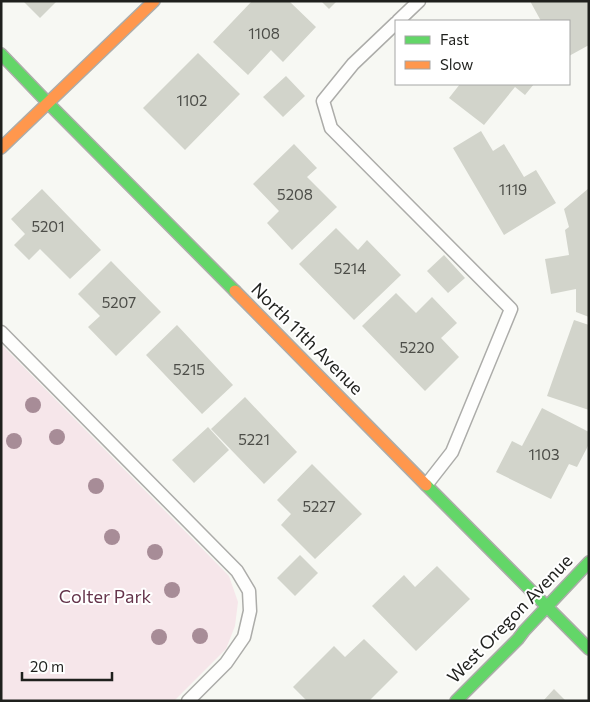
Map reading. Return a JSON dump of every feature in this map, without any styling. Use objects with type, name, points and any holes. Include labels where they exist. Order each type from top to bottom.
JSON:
[{"type":"street","points":[[1,148],[154,1]]},
{"type":"street","name":"North 11th Avenue","points":[[1,54],[589,649]]},
{"type":"street","name":"West Oregon Avenue","points":[[456,701],[518,639],[524,630],[589,562]]},
{"type":"lane","points":[[399,20],[419,1]]},
{"type":"lane","points":[[395,24],[353,64],[323,101],[331,128],[511,309],[452,452],[427,484]]},
{"type":"lane","points":[[1,332],[237,571],[249,592],[250,611],[244,637],[226,663],[188,701]]},
{"type":"green space","name":"Colter Park","points":[[1,344],[229,576],[238,602],[235,626],[226,649],[174,701],[1,701]]},
{"type":"building","points":[[23,1],[57,1],[40,18]]},
{"type":"building","points":[[252,1],[289,1],[316,27],[283,62],[271,50],[248,75],[213,42]]},
{"type":"building","points":[[321,1],[337,1],[329,9]]},
{"type":"building","points":[[530,1],[589,1],[589,45],[570,55],[570,20],[540,20]]},
{"type":"building","points":[[198,53],[240,94],[185,150],[143,108]]},
{"type":"building","points":[[286,76],[305,96],[283,117],[263,97]]},
{"type":"building","points":[[459,85],[533,85],[525,95],[515,87],[484,125],[449,98]]},
{"type":"building","points":[[481,131],[493,151],[504,144],[524,177],[536,170],[556,203],[504,235],[453,148]]},
{"type":"building","points":[[294,144],[317,168],[307,177],[337,207],[292,250],[267,223],[279,211],[253,184]]},
{"type":"building","points":[[589,188],[589,317],[576,312],[576,289],[551,294],[545,259],[569,255],[565,230],[569,227],[564,209]]},
{"type":"building","points":[[42,189],[101,250],[70,279],[40,249],[29,260],[14,245],[25,234],[11,219]]},
{"type":"building","points":[[336,228],[358,250],[367,240],[401,275],[354,320],[299,264]]},
{"type":"building","points":[[444,255],[465,278],[448,293],[427,271]]},
{"type":"building","points":[[111,261],[161,312],[116,356],[88,327],[100,316],[78,294]]},
{"type":"building","points":[[396,293],[416,313],[432,297],[457,323],[441,338],[459,357],[425,391],[362,326]]},
{"type":"building","points":[[574,320],[589,325],[589,410],[547,396]]},
{"type":"building","points":[[177,325],[233,385],[202,414],[146,355]]},
{"type":"building","points":[[245,397],[297,452],[264,484],[211,429]]},
{"type":"building","points":[[542,408],[589,432],[589,444],[577,467],[569,464],[551,499],[496,472],[512,441],[522,446]]},
{"type":"building","points":[[208,427],[229,450],[194,483],[172,460]]},
{"type":"building","points":[[312,464],[362,514],[315,559],[281,525],[291,514],[277,500]]},
{"type":"building","points":[[300,555],[318,573],[295,596],[277,578]]},
{"type":"building","points":[[437,566],[470,599],[416,651],[372,606],[404,575],[415,587]]},
{"type":"building","points":[[364,639],[398,672],[369,701],[307,701],[293,687],[334,646],[345,657]]},
{"type":"building","points":[[554,689],[566,701],[543,701]]},
{"type":"traffic: fast","points":[[1,54],[235,291]]},
{"type":"traffic: fast","points":[[426,485],[589,649]]},
{"type":"traffic: fast","points":[[456,701],[518,639],[589,562]]},
{"type":"traffic: slow","points":[[1,148],[154,1]]},
{"type":"traffic: slow","points":[[235,291],[426,485]]}]
